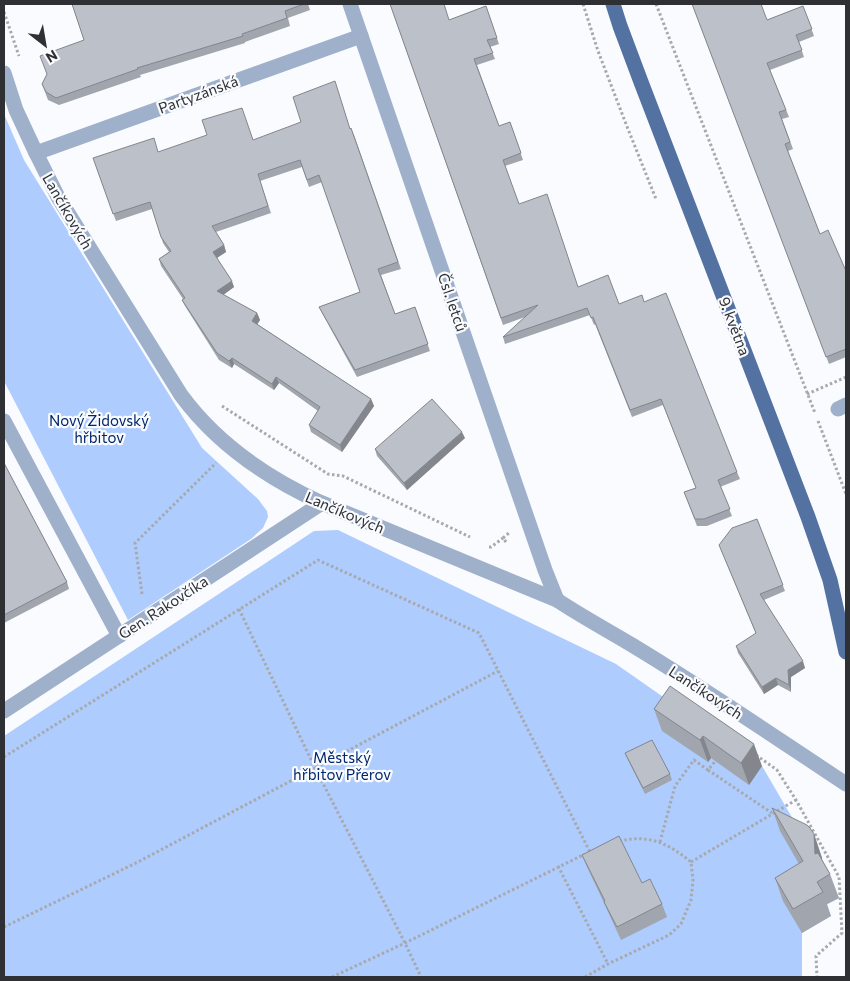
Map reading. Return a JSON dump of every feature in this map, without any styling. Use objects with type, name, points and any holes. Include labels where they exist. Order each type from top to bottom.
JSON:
[{"type":"main road","name":"9. května","points":[[613,4],[644,91],[808,516],[830,580],[846,652]]},
{"type":"street","name":"Čsl. letců","points":[[350,4],[557,600]]},
{"type":"street","name":"Partyzánská","points":[[36,153],[361,36]]},
{"type":"street","name":"Lančíkových","points":[[4,73],[16,110],[58,196],[181,395],[193,411],[219,437],[253,465],[298,492],[557,600],[640,650],[846,784]]},
{"type":"street","points":[[4,421],[119,636]]},
{"type":"street","name":"Gen. Rakovčíka","points":[[4,711],[322,503]]},
{"type":"path","points":[[584,4],[598,52],[656,199]]},
{"type":"path","points":[[656,4],[846,494]]},
{"type":"path","points":[[4,12],[19,56]]},
{"type":"path","points":[[807,394],[846,377]]},
{"type":"path","points":[[217,403],[328,474],[343,476],[473,539]]},
{"type":"path","points":[[249,433],[254,426]]},
{"type":"path","points":[[142,596],[134,543],[221,458]]},
{"type":"path","points":[[482,543],[491,547],[502,538]]},
{"type":"path","points":[[4,757],[318,560],[479,633],[590,852]]},
{"type":"path","points":[[239,610],[315,768],[421,977]]},
{"type":"path","points":[[4,927],[138,862],[498,671]]},
{"type":"path","points":[[708,770],[720,754]]},
{"type":"path","points":[[754,754],[777,770],[839,877],[842,932],[816,956],[817,977]]},
{"type":"path","points":[[660,842],[675,786],[694,760],[772,813]]},
{"type":"path","points":[[691,862],[796,800]]},
{"type":"path","points":[[585,977],[668,935],[681,924],[691,900],[693,880],[691,862],[676,850],[660,842],[643,839],[624,840],[611,844]]},
{"type":"path","points":[[332,977],[405,943],[558,866],[597,849]]},
{"type":"path","points":[[558,866],[608,964]]},
{"type":"green space","name":"Nový Židovský hřbitov","points":[[4,114],[24,160],[202,448],[258,499],[267,511],[268,517],[263,528],[251,539],[128,620],[4,381]]},
{"type":"green space","name":"Městský hřbitov Přerov","points":[[338,530],[616,664],[762,766],[839,898],[826,905],[831,916],[802,933],[802,977],[4,977],[4,736],[314,531]]},
{"type":"building","points":[[72,4],[304,4],[285,11],[287,18],[242,34],[243,36],[137,68],[56,98],[46,92],[42,84],[47,74],[40,56],[84,40]]},
{"type":"building","points":[[390,4],[444,4],[449,20],[486,6],[497,38],[487,40],[493,53],[474,59],[499,126],[510,122],[521,153],[503,160],[519,204],[547,194],[578,287],[608,275],[619,304],[642,295],[644,302],[666,293],[737,472],[718,480],[730,509],[704,519],[695,519],[684,492],[696,488],[661,399],[630,410],[593,317],[591,318],[587,308],[503,337],[538,305],[501,318]]},
{"type":"building","points":[[692,4],[761,4],[767,20],[803,6],[812,29],[796,35],[802,50],[767,63],[786,110],[779,112],[790,142],[785,144],[820,234],[828,230],[846,271],[846,349],[826,357]]},
{"type":"building","points":[[335,81],[350,129],[398,262],[378,269],[395,314],[415,307],[428,344],[355,370],[319,307],[360,292],[319,175],[307,180],[300,160],[258,174],[268,206],[212,226],[224,245],[213,252],[232,281],[217,291],[257,313],[252,321],[371,399],[340,445],[309,425],[320,407],[276,377],[272,384],[232,358],[229,361],[217,353],[182,300],[185,298],[159,259],[171,251],[161,237],[150,202],[113,214],[93,158],[154,138],[158,152],[207,135],[202,120],[242,108],[253,140],[301,122],[293,97]]},
{"type":"building","points":[[432,399],[462,432],[404,483],[375,449]]},
{"type":"building","points":[[4,463],[67,582],[4,615]]},
{"type":"building","points":[[757,519],[783,585],[760,594],[803,661],[788,670],[789,685],[776,678],[762,687],[736,646],[756,633],[719,545],[732,528]]},
{"type":"building","points":[[670,686],[754,744],[741,763],[703,736],[700,740],[654,709]]},
{"type":"building","points":[[652,740],[670,774],[643,788],[625,753]]},
{"type":"building","points":[[772,808],[810,828],[814,834],[815,854],[818,853],[830,874],[817,882],[823,892],[793,909],[775,878],[803,861]]},
{"type":"building","points":[[619,836],[642,883],[650,879],[662,904],[617,927],[582,855]]}]
